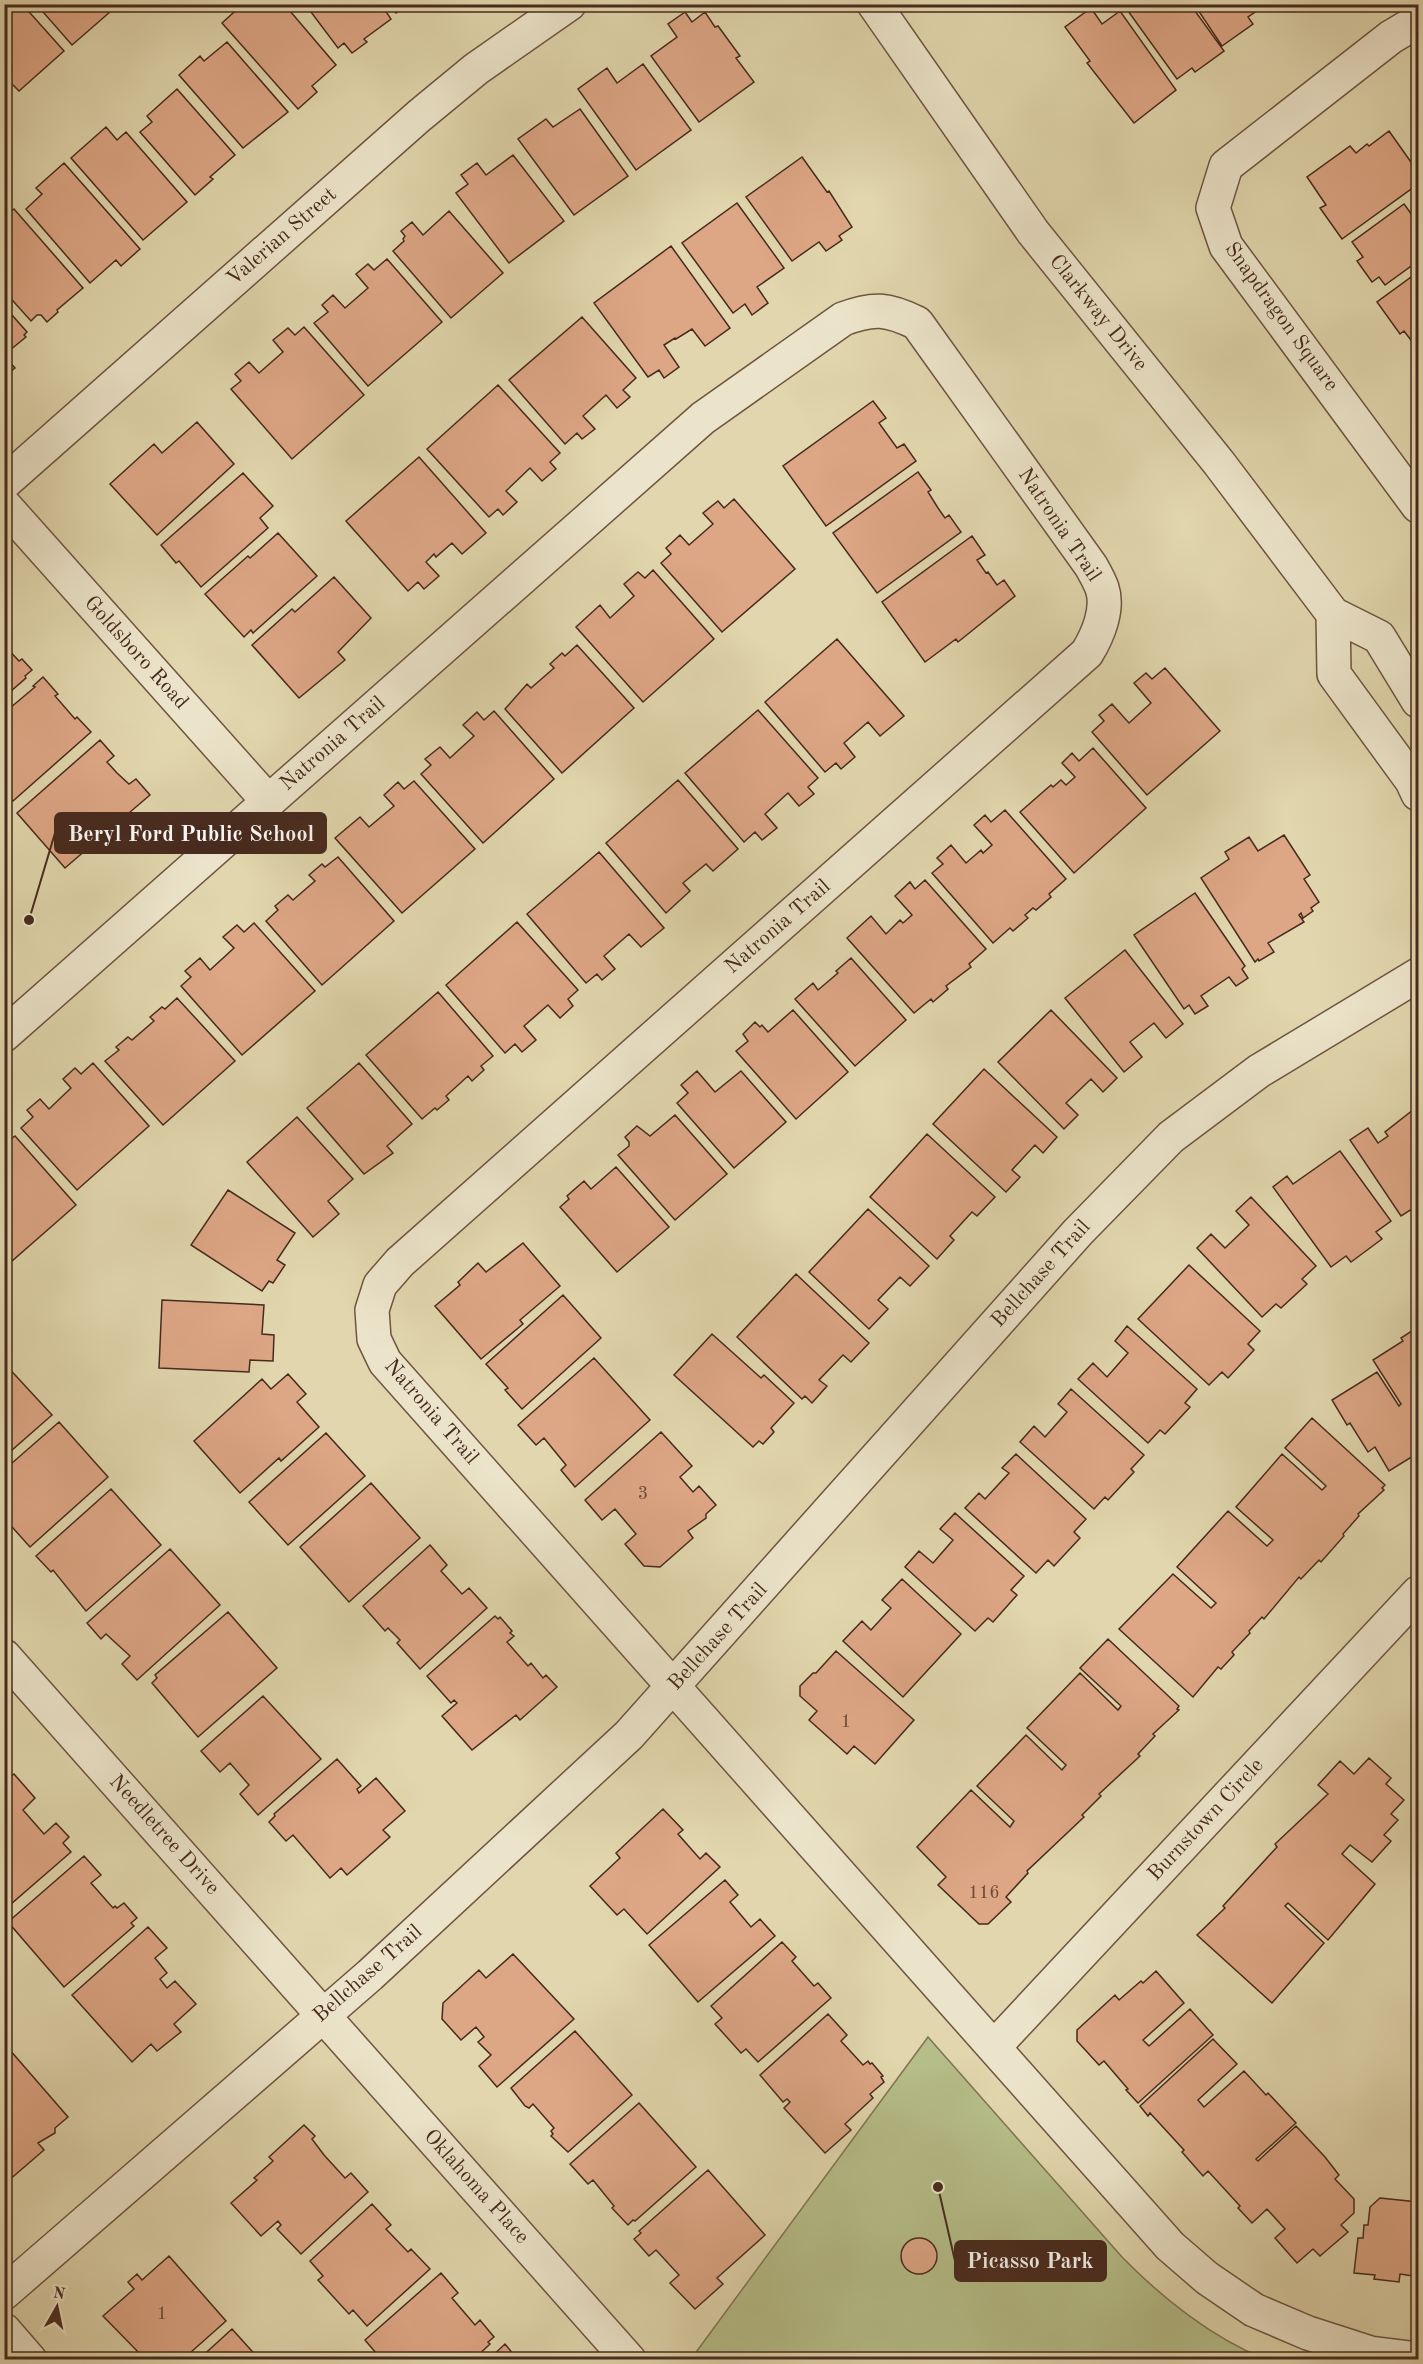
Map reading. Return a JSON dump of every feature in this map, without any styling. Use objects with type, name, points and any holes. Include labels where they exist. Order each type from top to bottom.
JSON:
[{"type":"street","name":"Valerian Street","points":[[4,483],[419,116],[477,69],[569,4]]},
{"type":"street","name":"Clarkway Drive","points":[[874,4],[1033,232],[1219,463],[1333,614],[1379,637],[1419,701]]},
{"type":"street","name":"Snapdragon Square","points":[[1419,21],[1390,37],[1226,166],[1213,208],[1226,246],[1419,506]]},
{"type":"street","name":"Natronia Trail","points":[[4,1035],[703,418],[843,319],[864,311],[893,311],[917,323],[1091,566],[1103,590],[1102,616],[1097,638],[1087,653],[408,1254],[380,1285],[372,1310],[374,1339],[385,1362],[673,1687]]},
{"type":"street","name":"Goldsboro Road","points":[[4,505],[268,801]]},
{"type":"street","points":[[1333,614],[1334,675],[1412,781],[1419,794]]},
{"type":"street","name":"Bellchase Trail","points":[[4,2293],[370,1975],[621,1743],[1078,1232],[1171,1137],[1259,1071],[1419,975]]},
{"type":"street","name":"Burnstown Circle","points":[[994,2046],[1419,1593]]},
{"type":"street","name":"Needletree Drive","points":[[4,1656],[323,2014]]},
{"type":"street","points":[[673,1687],[1170,2246],[1207,2278],[1254,2310],[1370,2354],[1419,2360]]},
{"type":"street","name":"Oklahoma Place","points":[[323,2014],[629,2360]]},
{"type":"street","points":[[4,2330],[30,2360]]},
{"type":"green space","points":[[928,2037],[1137,2272],[1170,2301],[1207,2328],[1265,2359],[691,2359]]},
{"type":"building","points":[[4,4],[22,4],[64,51],[19,91],[4,76]]},
{"type":"building","points":[[36,4],[118,4],[118,5],[72,45]]},
{"type":"building","points":[[243,4],[284,4],[336,65],[312,86],[317,92],[298,109],[222,23]]},
{"type":"building","points":[[305,4],[381,4],[391,19],[364,39],[367,42],[352,53],[344,43],[338,48]]},
{"type":"building","points":[[390,4],[409,4],[396,13]]},
{"type":"building","points":[[1123,4],[1190,4],[1224,51],[1195,72],[1192,68],[1177,79]]},
{"type":"building","points":[[1194,4],[1259,4],[1261,8],[1248,17],[1253,24],[1222,46]]},
{"type":"building","points":[[1091,8],[1102,24],[1120,11],[1176,90],[1134,123],[1087,63],[1090,61],[1065,27]]},
{"type":"building","points":[[685,12],[692,22],[705,12],[740,56],[736,58],[754,82],[699,122],[651,56],[677,37],[668,24]]},
{"type":"building","points":[[227,42],[288,112],[243,148],[179,75],[200,56],[204,61]]},
{"type":"building","points":[[643,64],[691,130],[636,170],[578,89],[607,68],[617,83]]},
{"type":"building","points":[[177,89],[235,155],[210,177],[213,179],[195,195],[140,132],[152,122],[147,116]]},
{"type":"building","points":[[580,109],[628,176],[574,215],[518,139],[546,119],[553,127]]},
{"type":"building","points":[[106,127],[117,140],[126,132],[187,202],[143,240],[71,158]]},
{"type":"building","points":[[1389,131],[1418,172],[1418,184],[1342,239],[1320,208],[1326,205],[1307,177],[1350,146],[1356,153]]},
{"type":"building","points":[[513,155],[564,221],[509,263],[456,193],[468,184],[461,175],[477,163],[486,175]]},
{"type":"building","points":[[802,157],[827,192],[829,191],[852,227],[839,236],[842,240],[826,251],[819,242],[792,261],[746,197]]},
{"type":"building","points":[[64,163],[140,249],[121,266],[116,260],[90,283],[26,209],[42,194],[36,188]]},
{"type":"building","points":[[737,203],[784,268],[757,287],[768,303],[752,315],[745,304],[733,313],[682,243]]},
{"type":"building","points":[[1404,204],[1418,223],[1418,261],[1385,285],[1379,277],[1372,282],[1357,261],[1363,257],[1352,242]]},
{"type":"building","points":[[14,209],[83,288],[57,310],[58,312],[47,322],[41,315],[37,315],[31,321],[4,291],[4,217]]},
{"type":"building","points":[[449,211],[503,273],[451,318],[393,251],[404,241],[405,236],[401,231],[412,222],[423,235]]},
{"type":"building","points":[[671,246],[730,328],[705,346],[692,329],[675,338],[664,345],[679,367],[664,378],[659,370],[648,377],[594,303]]},
{"type":"building","points":[[387,259],[442,322],[368,386],[314,323],[328,312],[322,305],[333,295],[345,308],[368,288],[356,274],[368,264],[374,270]]},
{"type":"building","points":[[1418,272],[1417,348],[1404,331],[1400,334],[1377,302]]},
{"type":"building","points":[[4,306],[27,332],[24,335],[26,337],[4,355]]},
{"type":"building","points":[[582,317],[636,378],[623,390],[630,397],[617,408],[606,395],[583,416],[595,429],[582,439],[577,433],[565,444],[509,380]]},
{"type":"building","points":[[304,327],[364,395],[292,459],[231,389],[241,381],[235,374],[249,362],[259,373],[283,352],[273,340],[288,328],[295,335]]},
{"type":"building","points":[[4,356],[15,368],[4,377]]},
{"type":"building","points":[[498,385],[560,453],[550,462],[556,469],[542,481],[530,468],[506,491],[517,502],[503,515],[498,509],[489,517],[427,449]]},
{"type":"building","points":[[873,401],[886,418],[879,423],[897,448],[904,444],[916,461],[826,526],[783,466]]},
{"type":"building","points":[[197,422],[234,464],[157,535],[110,484],[154,444],[162,453]]},
{"type":"building","points":[[419,457],[486,533],[462,554],[452,543],[436,557],[434,554],[426,562],[439,576],[424,589],[418,582],[408,591],[346,521]]},
{"type":"building","points":[[918,472],[931,490],[928,492],[945,518],[949,515],[961,532],[877,593],[833,533]]},
{"type":"building","points":[[243,473],[273,506],[260,518],[268,528],[201,587],[179,561],[176,563],[161,545]]},
{"type":"building","points":[[734,499],[795,569],[722,632],[661,563],[671,554],[666,548],[680,535],[689,545],[713,524],[703,513],[718,501],[724,508]]},
{"type":"building","points":[[278,533],[317,576],[253,633],[251,630],[244,637],[205,594]]},
{"type":"building","points":[[972,536],[985,555],[977,560],[986,573],[988,572],[997,585],[1004,580],[1015,596],[958,642],[956,639],[925,662],[882,602]]},
{"type":"building","points":[[653,570],[714,639],[643,702],[576,627],[600,605],[610,618],[634,596],[624,584],[638,572],[645,578]]},
{"type":"building","points":[[334,577],[371,618],[338,652],[345,660],[299,698],[252,645],[292,609],[295,612]]},
{"type":"building","points":[[837,639],[904,716],[880,736],[868,722],[844,743],[855,757],[841,769],[836,763],[825,772],[765,702]]},
{"type":"building","points":[[4,645],[19,661],[22,659],[32,670],[4,697]]},
{"type":"building","points":[[577,645],[634,708],[562,773],[505,709],[527,684],[531,688],[554,668],[550,664],[562,653],[565,656]]},
{"type":"building","points":[[1165,668],[1220,731],[1147,795],[1092,732],[1104,721],[1099,715],[1112,704],[1129,723],[1151,703],[1134,683],[1146,673],[1152,679]]},
{"type":"building","points":[[43,677],[58,694],[55,696],[75,719],[77,717],[91,732],[13,801],[4,791],[4,713],[35,687],[33,686]]},
{"type":"building","points":[[758,710],[818,778],[808,787],[814,794],[799,806],[788,793],[765,814],[777,828],[762,840],[755,832],[744,842],[685,773]]},
{"type":"building","points":[[494,711],[554,779],[483,843],[421,774],[431,765],[425,759],[440,747],[450,758],[474,736],[463,725],[477,712],[484,720]]},
{"type":"building","points":[[100,740],[114,756],[107,762],[117,773],[129,784],[136,779],[150,795],[116,824],[118,826],[96,845],[94,843],[65,868],[17,813]]},
{"type":"building","points":[[1093,748],[1146,808],[1074,873],[1020,812],[1051,785],[1053,787],[1061,780],[1066,785],[1075,777],[1062,763],[1072,753],[1079,761]]},
{"type":"building","points":[[678,780],[738,849],[713,871],[706,864],[683,883],[690,891],[666,913],[606,843]]},
{"type":"building","points":[[414,781],[475,849],[402,913],[335,838],[360,817],[369,827],[394,806],[384,795],[398,782],[404,789]]},
{"type":"building","points":[[1005,810],[1066,879],[1049,894],[1051,897],[1036,910],[1033,908],[1025,915],[1028,918],[1013,931],[1010,928],[993,943],[932,873],[943,864],[937,858],[951,845],[966,863],[981,850],[983,853],[992,845],[974,825],[985,815],[991,822]]},
{"type":"building","points":[[1284,835],[1310,875],[1304,879],[1319,902],[1311,908],[1313,911],[1303,918],[1301,913],[1299,915],[1304,922],[1268,943],[1274,952],[1255,962],[1201,878],[1229,859],[1225,852],[1249,837],[1258,851]]},
{"type":"building","points":[[599,852],[664,928],[641,947],[629,934],[604,956],[615,969],[602,980],[597,974],[586,983],[527,914]]},
{"type":"building","points":[[338,857],[394,921],[322,985],[266,921],[278,910],[275,906],[288,895],[293,900],[315,881],[309,875],[322,864],[325,867]]},
{"type":"building","points":[[925,880],[986,949],[969,964],[971,967],[946,986],[948,989],[933,1002],[931,999],[914,1013],[847,938],[871,916],[886,934],[900,920],[903,923],[912,915],[895,896],[910,882],[915,889]]},
{"type":"building","points":[[1195,893],[1245,966],[1242,969],[1248,978],[1236,986],[1229,977],[1201,996],[1208,1006],[1195,1014],[1189,1005],[1184,1009],[1134,935]]},
{"type":"building","points":[[517,922],[578,990],[568,999],[573,1006],[560,1018],[548,1005],[524,1026],[536,1040],[522,1052],[515,1044],[505,1053],[446,985]]},
{"type":"building","points":[[254,923],[315,991],[242,1055],[181,986],[191,977],[185,971],[200,958],[210,970],[234,948],[223,937],[237,925],[244,932]]},
{"type":"building","points":[[1125,950],[1183,1024],[1166,1038],[1154,1023],[1130,1042],[1142,1057],[1124,1072],[1065,998]]},
{"type":"building","points":[[851,958],[906,1020],[855,1066],[795,999],[813,983],[818,990]]},
{"type":"building","points":[[438,992],[493,1056],[481,1066],[484,1070],[472,1081],[468,1076],[446,1096],[449,1100],[422,1119],[366,1055]]},
{"type":"building","points":[[177,998],[235,1061],[163,1125],[105,1061],[119,1050],[116,1047],[128,1037],[132,1040],[154,1021],[150,1017],[162,1007],[165,1009]]},
{"type":"building","points":[[793,1010],[848,1072],[796,1119],[736,1051],[748,1041],[743,1034],[755,1022],[760,1027],[762,1025],[768,1032]]},
{"type":"building","points":[[1051,1010],[1117,1078],[1103,1092],[1091,1079],[1066,1103],[1078,1115],[1064,1129],[998,1062]]},
{"type":"building","points":[[93,1063],[149,1126],[77,1190],[21,1128],[33,1117],[27,1110],[40,1099],[49,1109],[71,1088],[63,1079],[75,1068],[81,1074]]},
{"type":"building","points":[[359,1063],[412,1124],[387,1146],[393,1153],[364,1174],[307,1108]]},
{"type":"building","points":[[984,1069],[1057,1137],[1043,1153],[1035,1145],[1012,1170],[1020,1177],[1006,1192],[933,1124]]},
{"type":"building","points":[[697,1071],[715,1092],[741,1071],[786,1122],[734,1168],[677,1103],[688,1093],[681,1085]]},
{"type":"building","points":[[1418,1106],[1418,1208],[1415,1207],[1401,1216],[1350,1140],[1368,1128],[1378,1143],[1388,1136],[1385,1132]]},
{"type":"building","points":[[675,1115],[727,1174],[675,1220],[618,1155],[629,1146],[625,1137],[637,1126],[650,1136]]},
{"type":"building","points":[[297,1117],[353,1179],[328,1201],[339,1214],[313,1237],[247,1162]]},
{"type":"building","points":[[927,1134],[995,1197],[977,1216],[972,1212],[950,1236],[954,1240],[937,1259],[870,1197]]},
{"type":"building","points":[[15,1136],[76,1205],[4,1268],[4,1144]]},
{"type":"building","points":[[1340,1151],[1391,1221],[1376,1232],[1382,1239],[1351,1262],[1346,1256],[1331,1267],[1273,1187],[1287,1176],[1293,1184]]},
{"type":"building","points":[[616,1167],[669,1227],[617,1272],[560,1207],[569,1199],[567,1196],[584,1181],[591,1189]]},
{"type":"building","points":[[228,1190],[295,1233],[277,1260],[285,1265],[273,1283],[269,1281],[262,1291],[191,1245]]},
{"type":"building","points":[[1251,1197],[1316,1266],[1302,1279],[1307,1284],[1281,1308],[1276,1304],[1262,1317],[1197,1248],[1211,1234],[1225,1248],[1249,1225],[1236,1211]]},
{"type":"building","points":[[868,1209],[929,1266],[910,1286],[900,1277],[878,1300],[888,1309],[869,1329],[809,1272]]},
{"type":"building","points":[[523,1243],[560,1286],[520,1320],[523,1324],[481,1359],[435,1306],[460,1285],[458,1282],[478,1263],[486,1272]]},
{"type":"building","points":[[1189,1265],[1260,1331],[1248,1344],[1254,1350],[1228,1378],[1222,1372],[1209,1385],[1138,1319]]},
{"type":"building","points":[[796,1274],[869,1343],[851,1362],[843,1355],[819,1380],[827,1386],[812,1403],[805,1396],[802,1399],[737,1337]]},
{"type":"building","points":[[563,1295],[601,1338],[522,1409],[505,1390],[508,1388],[486,1364]]},
{"type":"building","points":[[162,1300],[264,1305],[262,1334],[274,1335],[273,1361],[250,1360],[249,1372],[159,1368]]},
{"type":"building","points":[[1127,1326],[1197,1389],[1185,1403],[1190,1407],[1165,1434],[1160,1430],[1148,1443],[1078,1379],[1093,1363],[1107,1377],[1128,1353],[1115,1341]]},
{"type":"building","points":[[1418,1327],[1418,1453],[1389,1471],[1375,1447],[1368,1452],[1350,1423],[1347,1425],[1332,1400],[1377,1372],[1399,1406],[1401,1404],[1373,1360],[1403,1341],[1401,1338]]},
{"type":"building","points":[[712,1334],[761,1378],[764,1375],[794,1403],[771,1428],[774,1432],[763,1444],[759,1441],[753,1447],[674,1375]]},
{"type":"building","points":[[594,1358],[650,1420],[575,1487],[561,1470],[566,1465],[544,1438],[536,1445],[518,1425]]},
{"type":"building","points":[[4,1363],[52,1415],[4,1457]]},
{"type":"building","points":[[288,1374],[306,1394],[297,1402],[319,1427],[281,1461],[279,1458],[240,1493],[194,1441],[262,1379],[271,1389]]},
{"type":"building","points":[[1071,1389],[1144,1455],[1131,1469],[1134,1472],[1108,1500],[1105,1497],[1094,1509],[1020,1442],[1034,1426],[1045,1437],[1067,1412],[1058,1404]]},
{"type":"building","points":[[1312,1418],[1385,1485],[1382,1488],[1384,1490],[1358,1514],[1359,1516],[1343,1534],[1344,1536],[1321,1562],[1319,1560],[1301,1579],[1299,1577],[1264,1619],[1262,1617],[1249,1631],[1250,1633],[1232,1652],[1234,1655],[1221,1669],[1218,1667],[1193,1697],[1119,1629],[1173,1574],[1211,1608],[1216,1603],[1177,1567],[1228,1511],[1267,1546],[1273,1540],[1236,1507],[1282,1454],[1322,1490],[1326,1486],[1285,1448]]},
{"type":"building","points":[[59,1422],[108,1477],[30,1547],[4,1518],[4,1470]]},
{"type":"building","points":[[661,1432],[692,1466],[680,1477],[693,1492],[699,1486],[716,1505],[706,1514],[706,1518],[688,1531],[693,1538],[660,1567],[644,1566],[625,1544],[636,1534],[615,1509],[602,1520],[585,1500]]},
{"type":"building","points":[[326,1433],[365,1476],[288,1545],[249,1502]]},
{"type":"building","points":[[1016,1454],[1086,1519],[1074,1532],[1080,1538],[1054,1566],[1048,1560],[1036,1573],[965,1508],[979,1493],[985,1499],[1009,1473],[1002,1468]]},
{"type":"building","points":[[371,1483],[420,1538],[349,1602],[300,1547]]},
{"type":"building","points":[[111,1489],[161,1545],[86,1611],[53,1570],[51,1572],[36,1556]]},
{"type":"building","points":[[955,1513],[1024,1576],[1011,1590],[1017,1595],[993,1622],[988,1618],[975,1631],[905,1567],[919,1551],[933,1563],[953,1540],[940,1529]]},
{"type":"building","points":[[430,1545],[447,1565],[441,1571],[462,1594],[469,1588],[487,1608],[420,1669],[397,1643],[400,1640],[388,1628],[385,1631],[363,1606]]},
{"type":"building","points":[[170,1549],[220,1605],[137,1680],[122,1664],[130,1656],[106,1634],[101,1639],[87,1623]]},
{"type":"building","points":[[902,1579],[961,1634],[903,1697],[843,1641],[862,1621],[871,1630],[891,1608],[882,1600]]},
{"type":"building","points":[[228,1612],[277,1668],[198,1737],[152,1683],[157,1678],[155,1675]]},
{"type":"building","points":[[495,1616],[498,1619],[500,1617],[512,1631],[510,1633],[514,1636],[507,1642],[528,1666],[531,1663],[543,1678],[546,1675],[557,1687],[520,1720],[516,1715],[472,1750],[442,1716],[457,1703],[454,1700],[451,1703],[427,1676]]},
{"type":"building","points":[[1108,1639],[1179,1706],[1177,1709],[1179,1710],[1153,1734],[1155,1736],[1138,1754],[1140,1756],[1099,1794],[1101,1796],[1082,1815],[1084,1817],[1027,1871],[1028,1873],[1006,1897],[1011,1902],[988,1924],[979,1924],[938,1885],[946,1877],[917,1847],[971,1790],[1010,1827],[1014,1821],[977,1786],[1026,1735],[1062,1770],[1066,1765],[1027,1728],[1080,1673],[1118,1710],[1121,1706],[1080,1668]]},
{"type":"building","points":[[836,1651],[914,1720],[875,1764],[854,1746],[847,1754],[809,1720],[817,1711],[800,1696],[800,1686],[813,1673],[816,1673]]},
{"type":"building","points":[[263,1696],[321,1759],[258,1815],[240,1794],[249,1785],[230,1763],[220,1772],[201,1751]]},
{"type":"building","points":[[1369,1758],[1391,1778],[1386,1784],[1404,1800],[1391,1814],[1398,1820],[1384,1835],[1391,1841],[1372,1862],[1350,1845],[1342,1854],[1375,1884],[1328,1940],[1288,1903],[1285,1906],[1324,1943],[1272,2003],[1197,1935],[1225,1908],[1223,1906],[1277,1847],[1275,1844],[1328,1794],[1318,1785],[1340,1761],[1354,1774]]},
{"type":"building","points":[[337,1759],[361,1786],[357,1789],[359,1793],[376,1778],[405,1811],[383,1830],[390,1837],[347,1875],[341,1868],[330,1878],[293,1835],[286,1841],[269,1822],[275,1816],[274,1814]]},
{"type":"building","points":[[14,1774],[35,1798],[23,1810],[44,1834],[56,1823],[69,1837],[63,1843],[71,1852],[4,1910],[4,1782]]},
{"type":"building","points":[[663,1809],[683,1830],[678,1834],[700,1859],[706,1853],[720,1867],[647,1934],[624,1909],[617,1915],[590,1886],[620,1858],[616,1853]]},
{"type":"building","points":[[84,1856],[101,1875],[91,1883],[113,1908],[124,1903],[137,1918],[131,1923],[134,1926],[64,1987],[8,1922]]},
{"type":"building","points":[[725,1880],[738,1895],[730,1902],[751,1927],[760,1919],[775,1936],[698,2002],[649,1945]]},
{"type":"building","points":[[148,1927],[167,1948],[155,1958],[167,1973],[160,1979],[167,1988],[175,1981],[196,2004],[174,2024],[181,2032],[157,2051],[151,2044],[132,2062],[72,1995]]},
{"type":"building","points":[[782,1942],[796,1957],[792,1961],[814,1986],[818,1983],[831,1998],[758,2062],[746,2049],[741,2053],[715,2024],[722,2018],[711,2006]]},
{"type":"building","points":[[513,1954],[574,2019],[497,2087],[479,2066],[491,2055],[478,2042],[484,2037],[476,2027],[461,2040],[442,2019],[443,2003],[479,1970],[486,1978]]},
{"type":"building","points":[[1156,1971],[1184,2003],[1143,2040],[1149,2046],[1190,2009],[1213,2035],[1138,2103],[1104,2061],[1099,2065],[1077,2041],[1077,2030],[1115,1995],[1119,2000]]},
{"type":"building","points":[[828,2014],[847,2035],[841,2041],[863,2065],[868,2061],[872,2063],[883,2076],[881,2077],[884,2082],[870,2094],[873,2098],[845,2124],[851,2130],[825,2153],[784,2108],[790,2102],[787,2099],[783,2102],[760,2075]]},
{"type":"building","points":[[575,2031],[632,2095],[568,2152],[551,2136],[554,2128],[533,2104],[529,2108],[525,2106],[511,2088]]},
{"type":"building","points":[[1213,2039],[1237,2064],[1198,2100],[1204,2107],[1244,2071],[1296,2123],[1256,2159],[1258,2161],[1296,2126],[1325,2157],[1339,2175],[1335,2179],[1354,2199],[1354,2213],[1341,2225],[1348,2232],[1320,2256],[1313,2249],[1297,2263],[1275,2238],[1285,2229],[1267,2209],[1252,2223],[1238,2208],[1240,2206],[1208,2171],[1203,2176],[1182,2152],[1184,2150],[1150,2113],[1148,2116],[1140,2106]]},
{"type":"building","points":[[9,2049],[68,2117],[55,2128],[55,2133],[38,2143],[44,2150],[8,2181],[4,2181],[4,2053]]},
{"type":"building","points":[[639,2103],[696,2167],[628,2225],[612,2208],[614,2206],[593,2180],[588,2184],[570,2164]]},
{"type":"building","points":[[304,2125],[315,2136],[312,2139],[324,2155],[345,2178],[351,2173],[368,2192],[301,2254],[277,2229],[281,2225],[278,2221],[261,2236],[231,2203],[257,2180],[254,2178],[273,2161],[269,2157]]},
{"type":"building","points":[[708,2170],[765,2235],[717,2278],[723,2284],[695,2309],[670,2283],[679,2275],[656,2250],[649,2256],[634,2239],[641,2233],[639,2231]]},
{"type":"building","points":[[1380,2198],[1418,2202],[1418,2287],[1412,2287],[1413,2276],[1400,2274],[1399,2282],[1374,2279],[1375,2275],[1354,2273],[1358,2238],[1363,2238],[1364,2225],[1368,2225],[1370,2207]]},
{"type":"building","points":[[372,2204],[391,2225],[386,2229],[408,2252],[411,2249],[430,2269],[367,2326],[353,2310],[349,2314],[318,2280],[323,2276],[310,2261]]},
{"type":"building","points":[[919,2238],[932,2243],[937,2256],[932,2269],[919,2274],[906,2269],[901,2256],[906,2243]]},
{"type":"building","points":[[169,2256],[226,2321],[182,2360],[141,2360],[143,2357],[103,2316],[134,2289],[128,2282],[137,2274],[142,2280]]},
{"type":"building","points":[[441,2273],[458,2293],[452,2298],[475,2325],[480,2320],[494,2337],[488,2342],[490,2344],[473,2360],[382,2360],[365,2340]]},
{"type":"building","points":[[232,2329],[260,2360],[198,2360]]},
{"type":"building","points":[[505,2344],[518,2360],[488,2360]]},
{"type":"place","name":"Beryl Ford Public School","points":[[29,920]]},
{"type":"place","name":"Picasso Park","points":[[938,2187]]}]
